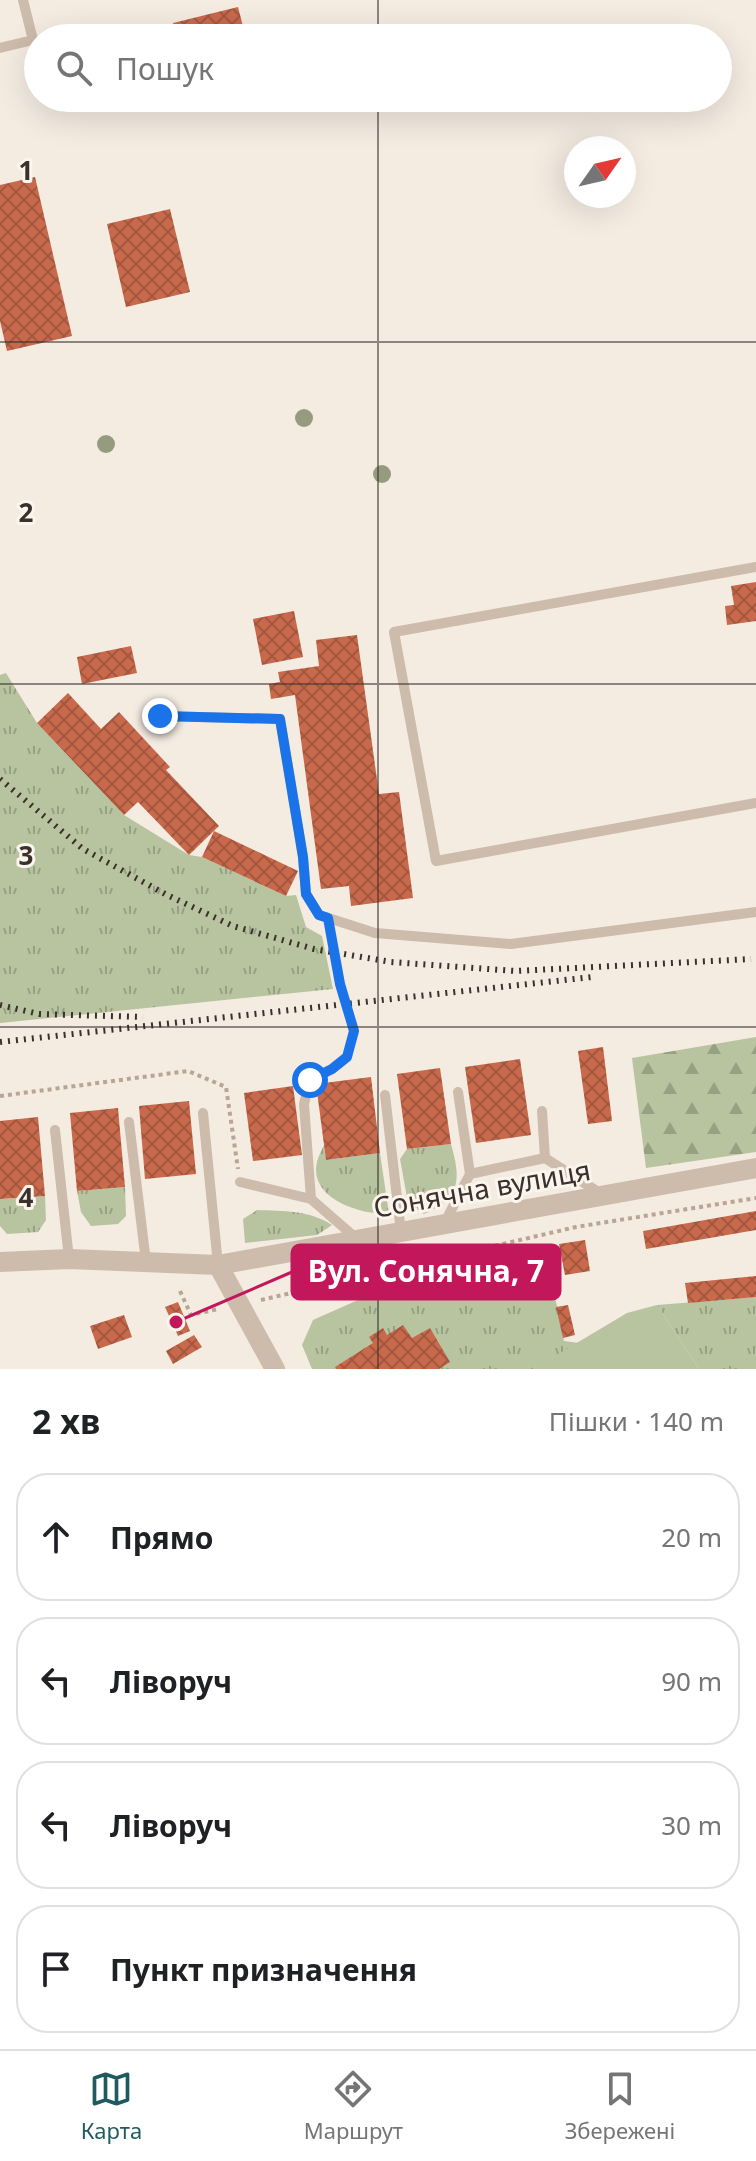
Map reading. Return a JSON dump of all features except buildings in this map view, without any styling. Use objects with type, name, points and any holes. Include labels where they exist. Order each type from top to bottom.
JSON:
[{"type":"street","name":"Сонячна вулиця","points":[[0,1262],[69,1259],[218,1265],[756,1168]]},
{"type":"street","points":[[218,1265],[275,1369]]},
{"type":"lane","points":[[23,0],[29,24]]},
{"type":"lane","points":[[0,48],[24,42]]},
{"type":"lane","points":[[756,567],[394,632],[436,861],[756,803]]},
{"type":"lane","points":[[160,716],[280,719],[303,857],[306,894],[319,915],[328,918],[375,933],[511,944],[756,912]]},
{"type":"lane","points":[[310,1080],[304,1104],[311,1199]]},
{"type":"lane","points":[[444,1224],[470,1174],[458,1092]]},
{"type":"lane","points":[[385,1095],[401,1232]]},
{"type":"lane","points":[[542,1111],[545,1158]]},
{"type":"lane","points":[[203,1113],[218,1265]]},
{"type":"lane","points":[[129,1122],[146,1262]]},
{"type":"lane","points":[[55,1130],[69,1259]]},
{"type":"lane","points":[[470,1174],[545,1158],[604,1196]]},
{"type":"lane","points":[[240,1182],[311,1199],[357,1239]]},
{"type":"path","points":[[310,1080],[347,1057],[354,1031],[337,973],[328,918]]},
{"type":"path","points":[[0,1096],[188,1071],[226,1087],[240,1182]]},
{"type":"path","points":[[180,1291],[191,1315],[576,1227],[756,1198]]},
{"type":"green space","points":[[6,673],[37,723],[124,815],[189,855],[202,857],[286,896],[296,895],[306,927],[322,936],[333,989],[0,1023],[0,675]]},
{"type":"green space","points":[[756,1037],[756,1152],[646,1168],[632,1058]]},
{"type":"green space","points":[[451,1144],[457,1177],[455,1186],[445,1201],[424,1214],[408,1203],[400,1159],[407,1149]]},
{"type":"green space","points":[[324,1145],[326,1160],[380,1153],[389,1214],[352,1208],[329,1195],[316,1175]]},
{"type":"green space","points":[[125,1187],[126,1216],[118,1224],[91,1226],[81,1212],[77,1191]]},
{"type":"green space","points":[[45,1196],[46,1220],[38,1232],[7,1234],[0,1226],[0,1199]]},
{"type":"green space","points":[[257,1210],[305,1214],[332,1225],[317,1235],[245,1243],[243,1219]]},
{"type":"green space","points":[[545,1248],[564,1341],[579,1343],[533,1369],[312,1369],[302,1345],[313,1320],[376,1292],[408,1282]]},
{"type":"green space","points":[[756,1297],[756,1369],[699,1369],[657,1305]]},
{"type":"green space","points":[[657,1305],[699,1369],[533,1369],[627,1313]]},
{"type":"railway","points":[[0,779],[83,849],[167,895],[233,926],[314,949],[391,962],[516,971],[751,959]]},
{"type":"railway","points":[[0,1042],[592,977]]},
{"type":"railway","points":[[0,1005],[39,1014],[143,1017]]},
{"type":"place","name":"Вул. Сонячна, 7","points":[[176,1322]]},
{"type":"route","points":[[160,716],[280,719],[303,857],[306,894],[319,915],[328,918],[340,984],[354,1031],[347,1057],[310,1080]]}]
